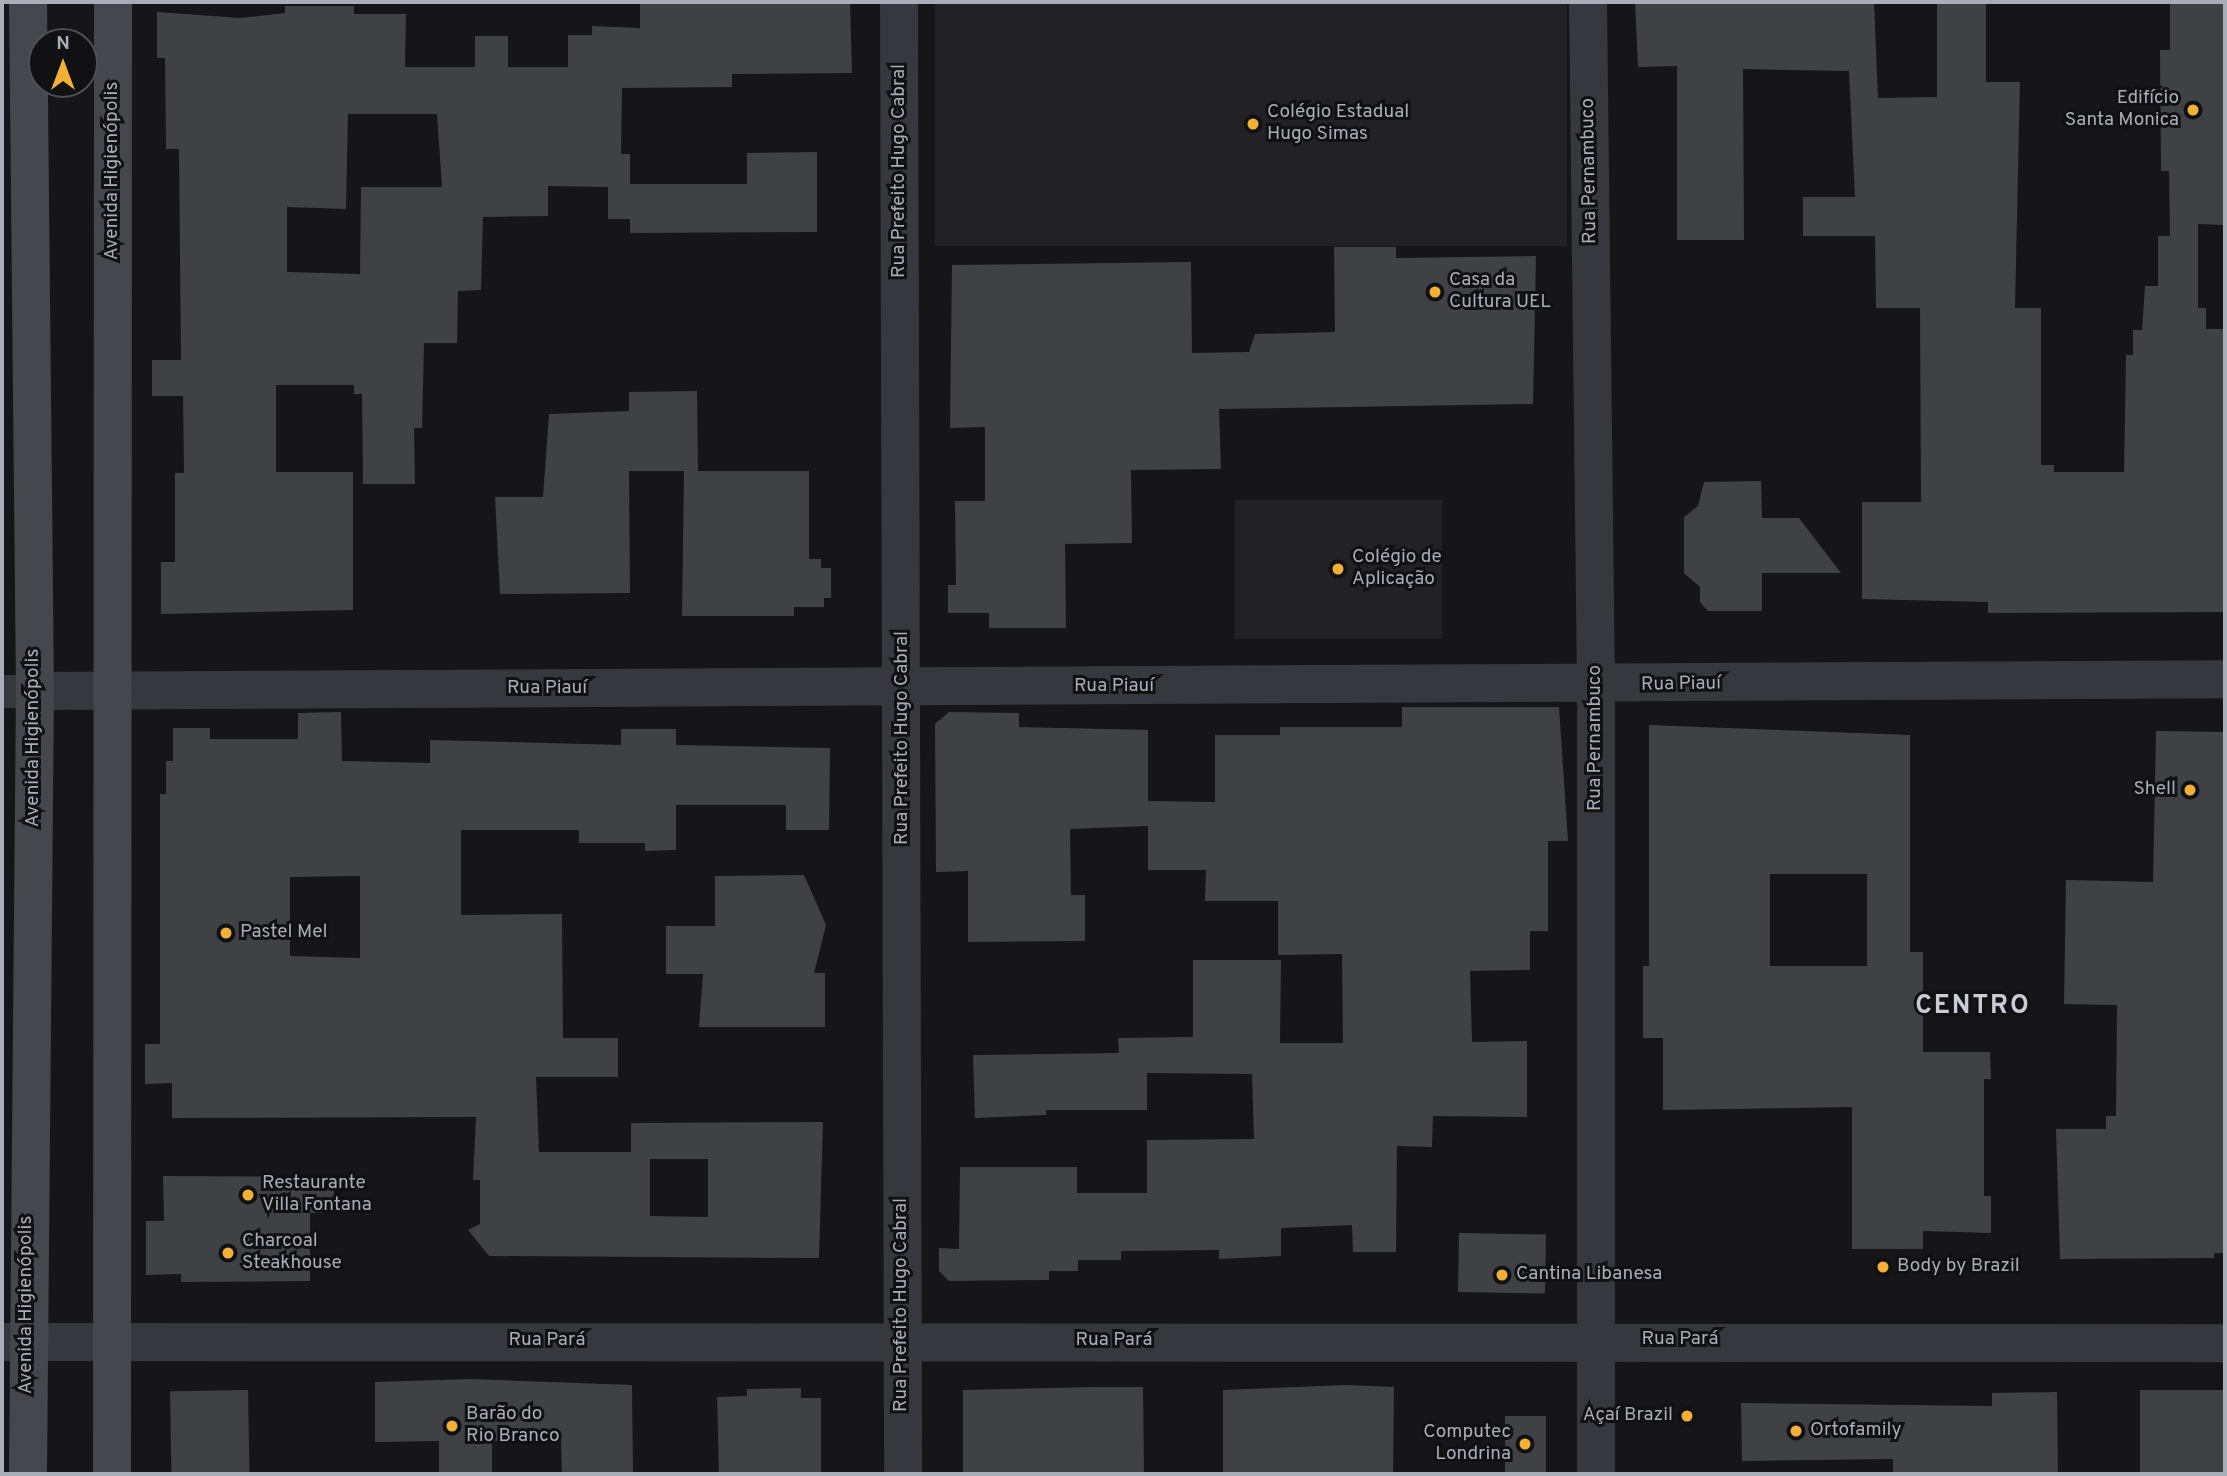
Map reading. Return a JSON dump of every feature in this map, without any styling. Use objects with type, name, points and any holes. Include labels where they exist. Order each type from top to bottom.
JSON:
[{"type":"main road","name":"Avenida Higienópolis","points":[[29,2],[19,691],[14,1342],[29,1474]]},
{"type":"main road","name":"Avenida Higienópolis","points":[[112,1474],[113,2]]},
{"type":"street","name":"Rua Prefeito Hugo Cabral","points":[[899,2],[904,688],[901,1342],[903,1474]]},
{"type":"street","name":"Rua Pernambuco","points":[[1588,2],[1596,686],[1596,1474]]},
{"type":"street","name":"Rua Piauí","points":[[19,691],[1596,686],[2225,679]]},
{"type":"street","name":"Rua Pará","points":[[14,1342],[1594,1339],[2225,1343]]},
{"type":"shaded area","name":"Colégio Estadual Hugo Simas","points":[[935,2],[1567,2],[1567,246],[935,246]]},
{"type":"shaded area","name":"Colégio de Aplicação","points":[[1235,500],[1442,500],[1442,639],[1235,639]]},
{"type":"building","points":[[850,2],[852,73],[732,74],[732,87],[622,88],[621,154],[630,154],[630,184],[747,184],[747,153],[817,152],[817,232],[630,233],[630,219],[608,219],[608,187],[548,186],[548,216],[483,217],[481,290],[458,291],[457,343],[424,343],[422,428],[414,428],[415,484],[363,484],[362,394],[354,394],[354,385],[276,385],[276,472],[353,472],[353,610],[161,614],[161,562],[175,562],[175,473],[184,473],[183,396],[152,396],[152,360],[181,360],[179,149],[166,149],[165,58],[157,58],[157,12],[240,18],[285,13],[285,6],[354,6],[354,14],[406,14],[405,67],[475,67],[475,36],[508,36],[508,67],[568,67],[568,35],[592,35],[592,26],[640,28],[640,4]],"holes":[[[348,114],[437,114],[442,187],[361,187],[360,274],[287,272],[287,207],[346,209]]]},
{"type":"building","points":[[1635,2],[1874,2],[1878,98],[1937,97],[1937,2],[1986,2],[1986,82],[2020,82],[2015,308],[2041,308],[2041,465],[2054,465],[2054,472],[2124,472],[2126,355],[2133,355],[2133,330],[2142,330],[2145,286],[2158,286],[2158,236],[2170,236],[2169,171],[2161,171],[2160,50],[2170,50],[2170,2],[2225,2],[2225,225],[2198,224],[2198,308],[2206,308],[2206,329],[2225,329],[2225,612],[1988,613],[1988,602],[1862,599],[1862,502],[1921,502],[1920,308],[1876,308],[1875,236],[1803,236],[1803,197],[1855,197],[1849,71],[1743,69],[1744,240],[1677,240],[1677,66],[1638,67]]},
{"type":"building","points":[[1334,247],[1396,247],[1396,258],[1536,256],[1533,404],[1219,409],[1221,469],[1131,470],[1132,543],[1065,544],[1066,628],[989,628],[989,613],[948,613],[948,585],[956,585],[955,501],[985,501],[985,427],[950,428],[952,265],[1191,262],[1192,353],[1249,352],[1255,334],[1335,332]]},
{"type":"building","points":[[697,391],[698,471],[809,471],[809,559],[821,559],[821,568],[831,568],[831,598],[824,598],[824,607],[794,607],[794,616],[682,616],[684,471],[629,471],[630,593],[500,594],[495,497],[543,497],[549,414],[629,411],[629,392]]},
{"type":"building","points":[[1761,481],[1762,518],[1799,518],[1841,573],[1762,573],[1762,611],[1708,611],[1700,602],[1700,587],[1684,573],[1684,517],[1698,506],[1704,482]]},
{"type":"building","points":[[1402,707],[1559,707],[1568,841],[1548,841],[1548,931],[1530,931],[1530,970],[1470,971],[1472,1042],[1527,1041],[1527,1117],[1433,1116],[1432,1147],[1397,1146],[1396,1252],[1353,1252],[1352,1225],[1281,1228],[1281,1256],[1219,1259],[1219,1250],[1121,1251],[1121,1260],[1078,1260],[1078,1271],[1049,1271],[1049,1280],[949,1281],[939,1271],[939,1248],[959,1249],[960,1167],[1077,1167],[1077,1193],[1147,1193],[1147,1140],[1254,1139],[1252,1074],[1147,1073],[1147,1110],[1046,1110],[1046,1115],[975,1118],[973,1055],[1119,1053],[1118,1038],[1193,1037],[1193,960],[1281,960],[1280,1043],[1343,1043],[1342,954],[1278,955],[1278,901],[1205,901],[1206,870],[1148,870],[1148,826],[1070,829],[1071,895],[1085,895],[1085,941],[968,942],[968,871],[936,872],[935,724],[949,712],[1019,713],[1019,727],[1148,730],[1148,801],[1215,802],[1215,735],[1280,735],[1280,727],[1402,727]]},
{"type":"building","points":[[341,712],[342,761],[430,763],[430,740],[621,745],[621,729],[676,729],[676,745],[830,748],[829,830],[786,830],[786,805],[676,805],[676,850],[645,851],[645,843],[579,843],[579,830],[461,830],[461,915],[562,914],[563,1038],[618,1038],[618,1077],[536,1077],[539,1152],[631,1152],[631,1123],[823,1122],[819,1258],[489,1256],[468,1230],[480,1224],[480,1180],[473,1180],[476,1117],[172,1118],[172,1083],[145,1084],[145,1044],[160,1044],[160,794],[166,794],[166,761],[173,761],[173,728],[210,728],[210,739],[298,739],[298,713]],"holes":[[[360,876],[360,958],[290,956],[290,877]],[[650,1159],[708,1159],[708,1217],[650,1216]]]},
{"type":"building","points":[[1649,725],[1910,735],[1910,952],[1923,952],[1923,1052],[1990,1052],[1991,1079],[1984,1079],[1984,1196],[1991,1196],[1991,1233],[1923,1231],[1923,1249],[1852,1249],[1852,1107],[1663,1110],[1663,1038],[1643,1038],[1643,966],[1649,966]],"holes":[[[1770,874],[1867,874],[1867,966],[1770,966]]]},
{"type":"building","points":[[2156,731],[2225,732],[2225,1253],[2214,1253],[2214,1258],[2060,1259],[2056,1129],[2106,1129],[2106,1116],[2116,1116],[2117,1005],[2064,1004],[2066,880],[2153,882]]},
{"type":"building","points":[[804,875],[826,925],[814,973],[825,973],[825,1027],[699,1027],[703,974],[666,974],[666,926],[715,926],[715,876]]},
{"type":"building","points":[[163,1176],[333,1177],[335,1213],[310,1213],[310,1281],[181,1282],[181,1274],[146,1275],[146,1221],[164,1221]]},
{"type":"building","name":"Cantina Libanesa","points":[[1459,1233],[1546,1235],[1545,1294],[1458,1292]]},
{"type":"building","points":[[471,1379],[632,1385],[633,1474],[562,1474],[561,1440],[492,1441],[492,1474],[439,1474],[439,1441],[375,1442],[375,1382]]},
{"type":"building","points":[[1347,1385],[1394,1387],[1393,1474],[1223,1474],[1223,1390]]},
{"type":"building","points":[[1143,1387],[1144,1474],[963,1474],[963,1390]]},
{"type":"building","points":[[801,1388],[801,1398],[821,1398],[821,1474],[719,1474],[717,1397],[747,1396],[747,1389]]},
{"type":"building","points":[[248,1390],[249,1474],[171,1474],[170,1391]]},
{"type":"building","points":[[2140,1390],[2225,1390],[2225,1474],[2140,1474]]},
{"type":"building","points":[[2057,1392],[2058,1474],[1893,1474],[1893,1459],[1742,1461],[1741,1403],[1992,1406],[1992,1393]]},
{"type":"building","name":"Computec Londrina","points":[[1505,1416],[1546,1416],[1546,1474],[1505,1474]]},
{"type":"place","name":"Edifício Santa Monica","points":[[2193,110]]},
{"type":"place","name":"Colégio Estadual Hugo Simas","points":[[1253,124]]},
{"type":"place","name":"Casa da Cultura UEL","points":[[1435,292]]},
{"type":"place","name":"Colégio de Aplicação","points":[[1338,569]]},
{"type":"place","name":"Shell","points":[[2190,790]]},
{"type":"place","name":"Pastel Mel","points":[[226,933]]},
{"type":"place","name":"Restaurante Villa Fontana","points":[[248,1195]]},
{"type":"place","name":"Charcoal Steakhouse","points":[[228,1253]]},
{"type":"place","name":"Body by Brazil","points":[[1883,1267]]},
{"type":"place","name":"Cantina Libanesa","points":[[1502,1275]]},
{"type":"place","name":"Açaí Brazil","points":[[1687,1416]]},
{"type":"place","name":"Barão do Rio Branco","points":[[452,1426]]},
{"type":"place","name":"Ortofamily","points":[[1796,1431]]},
{"type":"place","name":"Computec Londrina","points":[[1525,1444]]},
{"type":"district","name":"CENTRO","points":[[1973,1007]]}]
